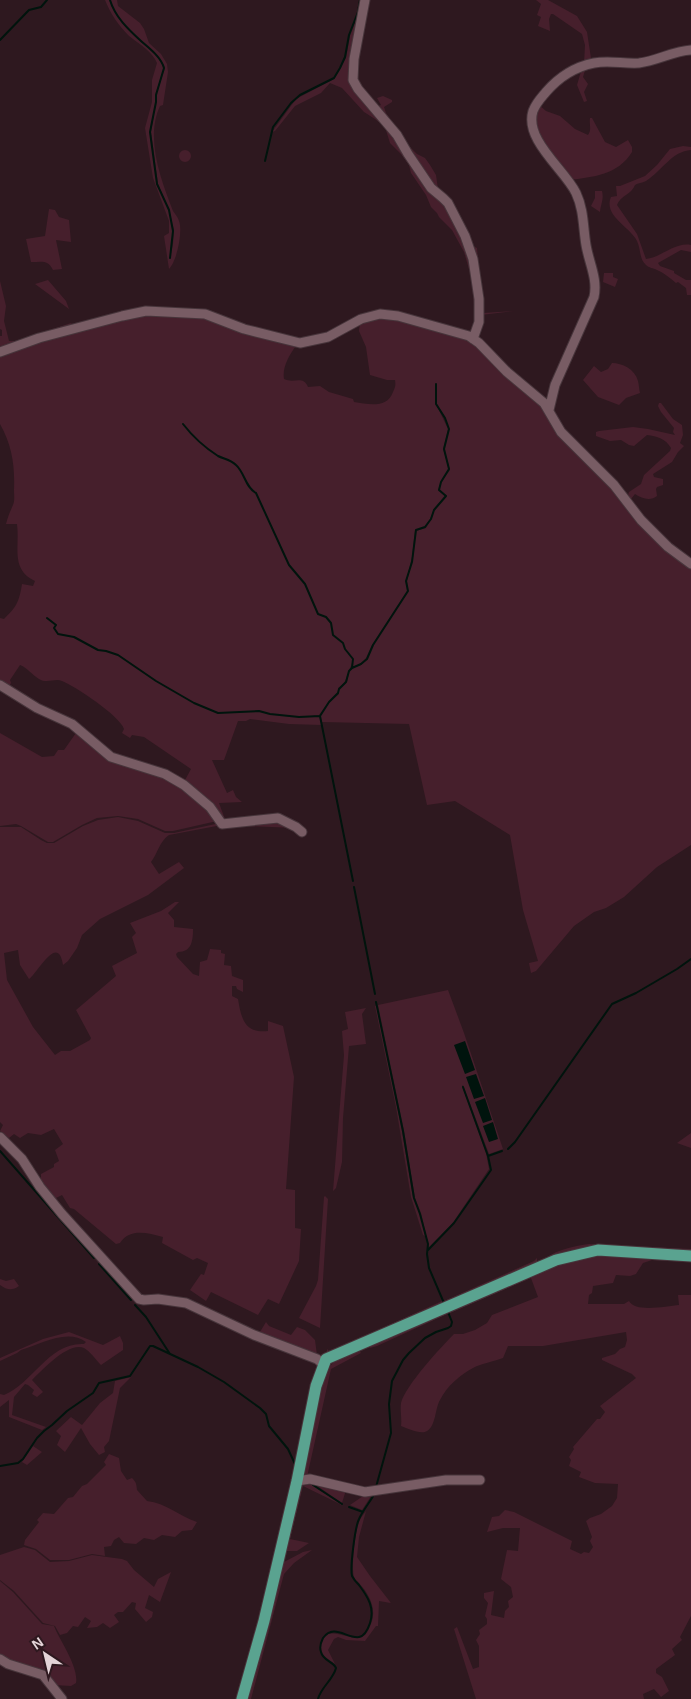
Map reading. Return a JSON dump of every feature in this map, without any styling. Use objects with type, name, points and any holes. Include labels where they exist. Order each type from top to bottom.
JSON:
[{"type":"main road","points":[[242,1699],[258,1644],[297,1481],[316,1386],[326,1359],[556,1260],[598,1250],[691,1256]]},
{"type":"street","points":[[365,0],[354,59],[354,80],[358,89],[397,135],[431,188],[448,203],[465,236],[473,259],[479,299],[479,322],[473,339]]},
{"type":"street","points":[[549,410],[554,385],[594,297],[595,283],[586,246],[581,208],[575,192],[548,155],[536,134],[532,120],[534,109],[550,87],[571,70],[595,63],[640,63],[653,61],[691,50]]},
{"type":"street","points":[[0,352],[48,336],[146,311],[205,314],[244,329],[300,343],[328,337],[361,319],[380,314],[389,314],[414,320],[469,336],[484,348],[507,372],[544,403],[561,432],[614,485],[645,525],[668,547],[691,564]]},
{"type":"street","points":[[0,685],[37,708],[72,724],[111,757],[165,774],[184,785],[210,807],[222,824],[278,818],[302,832]]},
{"type":"street","points":[[0,1137],[22,1159],[40,1187],[62,1214],[139,1299],[158,1299],[186,1303],[254,1335],[317,1359],[324,1364]]},
{"type":"street","points":[[297,1481],[310,1479],[365,1492],[446,1480],[480,1480]]},
{"type":"street","points":[[0,1659],[8,1664],[43,1675],[62,1699]]},
{"type":"shaded area","points":[[105,0],[109,0],[126,27],[154,53],[164,68],[155,95],[156,102],[156,95],[165,68],[161,60],[155,53],[123,22],[110,0],[117,0],[118,6],[140,23],[149,43],[161,54],[167,64],[168,72],[163,105],[160,106],[156,118],[154,145],[164,186],[180,226],[177,253],[169,269],[164,236],[169,233],[169,221],[153,178],[145,128],[152,102],[152,80],[157,63],[149,51],[129,36],[122,28]],"holes":[[[156,102],[151,132],[158,184],[169,210],[157,184],[150,132]],[[169,210],[174,230],[170,259],[173,230]]]},
{"type":"shaded area","points":[[536,0],[548,0],[577,16],[587,32],[591,58],[652,59],[584,64],[585,45],[582,34],[553,14],[551,14],[549,19],[550,31],[538,26],[541,17],[537,15],[541,4]]},
{"type":"shaded area","points":[[359,12],[351,74],[442,199],[464,237],[475,277],[475,314],[471,276],[464,252],[452,230],[431,207],[426,195],[411,173],[409,165],[390,143],[385,127],[364,112],[342,88],[330,83],[321,93],[295,106],[275,131],[272,132],[296,99],[334,79],[346,58],[350,36]]},
{"type":"shaded area","points":[[586,67],[583,77],[588,84],[584,92],[587,101],[584,102],[577,85],[582,68]]},
{"type":"shaded area","points":[[383,96],[392,100],[392,102],[384,107],[386,113],[408,145],[417,154],[425,158],[430,165],[436,175],[438,189],[457,211],[470,235],[473,246],[477,248],[483,313],[515,311],[481,315],[474,259],[437,193],[375,107],[381,105],[377,98]]},
{"type":"shaded area","points":[[538,104],[546,111],[560,116],[575,129],[588,135],[590,118],[592,118],[605,142],[616,147],[628,140],[632,147],[632,152],[620,166],[604,174],[569,180],[543,145],[535,121]]},
{"type":"shaded area","points":[[683,146],[691,147],[691,150],[678,154],[652,177],[635,185],[617,205],[637,234],[646,259],[658,256],[679,246],[691,245],[691,252],[681,250],[658,263],[660,266],[674,271],[674,273],[686,280],[691,280],[691,295],[687,295],[686,288],[678,282],[676,283],[665,274],[648,267],[644,263],[637,241],[614,216],[610,204],[611,197],[617,196],[616,186],[645,176],[670,149]]},
{"type":"shaded area","points":[[187,150],[190,151],[190,161],[183,162],[180,161],[179,154],[180,151]]},
{"type":"shaded area","points":[[595,191],[602,191],[603,199],[600,212],[591,206],[595,198]]},
{"type":"shaded area","points":[[49,209],[55,210],[59,217],[69,220],[71,242],[56,240],[62,269],[53,270],[49,264],[44,262],[31,262],[26,239],[45,236]]},
{"type":"shaded area","points":[[604,273],[613,273],[613,277],[618,279],[615,287],[603,282]]},
{"type":"shaded area","points":[[48,280],[66,301],[69,309],[35,284]]},
{"type":"shaded area","points":[[0,281],[6,306],[4,321],[9,341],[17,341],[71,323],[74,328],[0,352],[2,330],[0,329]]},
{"type":"shaded area","points":[[146,313],[205,316],[293,343],[328,339],[313,345],[296,346],[284,370],[284,379],[304,381],[308,387],[320,386],[329,392],[353,399],[354,402],[371,404],[382,403],[390,397],[395,386],[395,380],[387,380],[370,375],[366,347],[359,331],[360,322],[380,315],[468,338],[543,404],[554,424],[691,566],[691,845],[657,867],[624,897],[606,908],[594,912],[574,926],[536,971],[531,973],[529,963],[538,961],[523,910],[510,835],[455,801],[427,805],[409,724],[322,722],[320,716],[329,703],[339,694],[339,689],[347,682],[352,668],[361,665],[367,659],[373,645],[408,591],[407,581],[413,557],[416,531],[426,528],[434,510],[446,496],[439,490],[441,482],[438,490],[445,496],[434,509],[425,527],[415,530],[412,557],[406,581],[407,591],[372,645],[366,658],[360,664],[353,667],[353,660],[345,681],[338,688],[338,693],[329,702],[319,715],[312,716],[319,716],[322,725],[289,724],[250,719],[238,721],[224,760],[212,760],[227,793],[233,790],[236,797],[242,802],[219,803],[226,822],[184,782],[191,769],[144,737],[132,735],[130,738],[122,733],[124,729],[121,723],[77,689],[59,680],[42,680],[20,665],[10,680],[11,683],[8,688],[0,682],[0,618],[4,619],[14,608],[20,596],[22,584],[33,586],[35,581],[27,576],[19,564],[17,524],[6,524],[14,502],[14,473],[10,448],[0,424],[0,354],[40,339]],"holes":[[[437,384],[437,404],[445,417],[449,429],[444,449],[450,470],[441,482],[449,469],[443,449],[448,429],[436,404]]]},
{"type":"shaded area","points":[[612,363],[620,364],[631,370],[639,384],[640,393],[626,398],[619,405],[598,397],[583,380],[594,366],[601,372],[608,369]]},
{"type":"shaded area","points":[[661,403],[673,419],[682,425],[683,435],[680,443],[684,446],[672,462],[653,474],[654,477],[663,479],[663,485],[656,489],[657,496],[646,499],[635,494],[631,499],[655,530],[691,559],[691,562],[656,533],[627,498],[629,492],[641,484],[644,475],[670,451],[671,448],[667,442],[661,438],[647,435],[634,446],[621,440],[610,441],[596,436],[596,432],[599,431],[633,427],[675,435],[673,432],[674,428],[658,406]]},
{"type":"shaded area","points":[[74,730],[109,757],[134,765],[186,787],[217,821],[173,831],[165,831],[138,819],[118,816],[97,818],[53,842],[48,842],[16,824],[0,826],[0,733],[42,757],[54,756],[58,750],[64,750],[76,733]]},
{"type":"shaded area","points":[[118,817],[138,821],[165,833],[174,833],[220,823],[278,820],[295,828],[222,825],[169,835],[163,841],[151,862],[159,874],[179,862],[184,868],[148,895],[100,919],[82,935],[77,948],[63,965],[57,953],[52,954],[29,979],[20,965],[18,950],[4,953],[7,980],[33,1027],[55,1055],[61,1051],[70,1051],[91,1038],[76,1010],[116,976],[112,966],[137,953],[132,937],[136,933],[130,923],[161,911],[175,902],[179,902],[168,913],[174,920],[174,927],[193,929],[193,933],[189,948],[178,952],[176,954],[177,957],[193,974],[199,976],[200,962],[207,960],[210,949],[221,950],[221,953],[225,954],[224,965],[231,966],[232,976],[243,980],[243,992],[237,989],[236,986],[232,986],[232,996],[238,999],[245,1023],[254,1030],[260,1031],[268,1031],[268,1021],[283,1026],[294,1077],[286,1189],[295,1190],[295,1228],[301,1229],[299,1261],[279,1304],[268,1299],[258,1315],[211,1292],[206,1301],[190,1290],[201,1274],[204,1275],[208,1263],[197,1258],[193,1260],[162,1243],[163,1237],[145,1233],[134,1233],[116,1244],[74,1209],[70,1208],[62,1195],[56,1198],[65,1211],[41,1186],[41,1174],[54,1167],[54,1164],[59,1161],[55,1150],[63,1144],[54,1129],[41,1135],[28,1133],[20,1138],[14,1134],[9,1138],[0,1131],[3,1125],[0,1122],[0,827],[21,827],[47,843],[54,843],[83,826],[98,820]]},
{"type":"shaded area","points":[[448,990],[503,1149],[489,1154],[463,1085],[486,1153],[489,1169],[452,1224],[429,1247],[421,1213],[415,1198],[404,1131],[378,1005]]},
{"type":"shaded area","points":[[377,1005],[413,1198],[420,1214],[425,1236],[423,1235],[411,1197],[396,1107],[375,1006]]},
{"type":"shaded area","points":[[366,1008],[362,1014],[366,1044],[349,1046],[343,1118],[342,1162],[336,1188],[333,1191],[344,1055],[342,1031],[348,1029],[345,1012]]},
{"type":"shaded area","points":[[465,1041],[475,1070],[465,1074],[454,1045]]},
{"type":"shaded area","points":[[476,1074],[484,1096],[474,1099],[466,1077]]},
{"type":"shaded area","points":[[485,1098],[492,1120],[483,1123],[475,1102]]},
{"type":"shaded area","points":[[493,1122],[498,1139],[489,1142],[483,1126]]},
{"type":"shaded area","points":[[691,1133],[691,1148],[677,1143]]},
{"type":"shaded area","points":[[325,1196],[328,1199],[320,1328],[299,1318],[318,1280]]},
{"type":"shaded area","points":[[589,1244],[691,1249],[691,1252],[615,1248],[546,1258],[561,1250]]},
{"type":"shaded area","points":[[600,1254],[691,1260],[691,1262],[652,1260],[643,1263],[636,1274],[630,1276],[616,1275],[613,1283],[593,1286],[588,1304],[624,1304],[629,1301],[632,1305],[638,1307],[659,1307],[679,1305],[678,1295],[691,1295],[691,1616],[680,1637],[682,1640],[672,1649],[675,1655],[656,1669],[656,1673],[662,1677],[669,1691],[661,1697],[654,1689],[643,1694],[644,1699],[476,1699],[454,1629],[457,1627],[473,1669],[479,1667],[479,1646],[476,1640],[480,1634],[479,1630],[487,1624],[485,1616],[488,1603],[484,1598],[484,1593],[494,1591],[491,1615],[504,1618],[505,1611],[509,1607],[508,1601],[513,1597],[511,1587],[501,1579],[507,1550],[518,1551],[520,1528],[503,1528],[487,1532],[492,1517],[499,1516],[505,1510],[514,1512],[572,1541],[570,1549],[581,1554],[584,1552],[589,1553],[593,1547],[590,1541],[592,1537],[586,1521],[612,1506],[617,1498],[618,1484],[595,1483],[579,1477],[581,1472],[569,1466],[571,1460],[569,1457],[574,1449],[573,1447],[605,1412],[600,1406],[636,1378],[632,1374],[602,1360],[602,1358],[615,1354],[625,1347],[627,1340],[626,1332],[543,1346],[508,1346],[503,1358],[476,1366],[454,1381],[440,1400],[430,1429],[424,1432],[414,1431],[401,1426],[401,1403],[409,1387],[424,1367],[454,1334],[463,1334],[475,1330],[487,1323],[492,1315],[538,1297],[531,1278],[450,1313],[448,1311],[447,1314],[377,1346],[370,1348],[370,1345],[558,1263]]},
{"type":"shaded area","points":[[537,1258],[537,1264],[330,1355],[327,1353],[327,1349],[330,1352],[442,1301],[444,1303],[444,1301]]},
{"type":"shaded area","points":[[0,1279],[6,1281],[14,1279],[19,1286],[14,1289],[7,1289],[0,1285]]},
{"type":"shaded area","points":[[266,1322],[269,1326],[291,1335],[297,1327],[305,1330],[315,1340],[317,1355],[260,1332]]},
{"type":"shaded area","points":[[69,1332],[103,1345],[120,1336],[123,1350],[101,1365],[84,1348],[78,1347],[64,1352],[32,1380],[43,1392],[37,1397],[32,1394],[34,1390],[25,1384],[14,1397],[12,1415],[46,1427],[42,1430],[9,1417],[9,1400],[0,1407],[0,1394],[4,1395],[24,1382],[61,1349],[86,1342],[71,1336],[63,1337],[45,1341],[21,1350],[0,1361],[0,1358],[43,1339]]},
{"type":"shaded area","points":[[358,1349],[361,1353],[331,1369],[307,1477],[301,1472],[323,1373],[335,1361]]},
{"type":"shaded area","points":[[131,1377],[120,1388],[109,1441],[104,1447],[105,1452],[99,1455],[81,1428],[65,1452],[57,1445],[61,1436],[56,1431],[71,1417],[82,1425],[100,1403],[113,1393],[115,1381]]},
{"type":"shaded area","points":[[33,1446],[42,1452],[27,1465],[22,1462]]},
{"type":"shaded area","points":[[109,1454],[119,1458],[121,1471],[127,1480],[132,1478],[134,1480],[137,1490],[147,1501],[160,1504],[197,1522],[192,1530],[182,1531],[175,1537],[162,1535],[154,1540],[144,1538],[136,1544],[124,1543],[119,1537],[114,1540],[111,1546],[104,1547],[105,1556],[92,1554],[69,1560],[50,1560],[36,1549],[24,1545],[25,1540],[39,1522],[37,1520],[43,1513],[54,1514],[68,1498],[73,1497],[82,1486],[87,1484],[106,1465],[104,1462]]},
{"type":"shaded area","points":[[313,1483],[346,1490],[342,1503]]},
{"type":"shaded area","points":[[311,1484],[342,1505],[303,1486]]},
{"type":"shaded area","points":[[303,1486],[290,1539],[309,1543],[297,1551],[285,1551],[299,1487]]},
{"type":"shaded area","points":[[373,1493],[362,1510],[350,1505],[366,1494]]},
{"type":"shaded area","points":[[366,1511],[359,1537],[357,1557],[391,1603],[379,1601],[378,1626],[376,1626],[365,1641],[346,1640],[338,1637],[334,1639],[328,1650],[335,1664],[322,1653],[323,1639],[327,1635],[332,1634],[362,1637],[367,1633],[372,1621],[371,1601],[355,1579],[353,1572],[353,1557],[358,1525]]},
{"type":"shaded area","points":[[24,1547],[35,1550],[50,1562],[69,1561],[92,1555],[122,1559],[127,1561],[134,1570],[154,1587],[158,1579],[171,1572],[160,1602],[149,1595],[145,1608],[153,1612],[152,1617],[146,1622],[135,1609],[136,1603],[132,1602],[123,1612],[118,1612],[114,1615],[119,1622],[110,1628],[103,1623],[97,1627],[87,1628],[91,1621],[85,1617],[78,1627],[73,1626],[67,1633],[60,1635],[55,1626],[43,1623],[14,1591],[0,1580],[0,1555]]},
{"type":"shaded area","points":[[312,1550],[294,1563],[284,1574],[251,1699],[246,1699],[284,1562],[303,1552]]},
{"type":"shaded area","points":[[0,1581],[13,1592],[42,1624],[54,1626],[75,1669],[76,1683],[71,1686],[54,1685],[0,1657]]},
{"type":"waterway","points":[[0,40],[29,10],[41,7],[47,0]]},
{"type":"waterway","points":[[110,0],[122,22],[155,53],[164,68],[156,95],[150,132],[157,184],[169,210],[173,231],[170,258]]},
{"type":"waterway","points":[[265,161],[273,127],[291,103],[300,95],[334,78],[340,68],[345,57],[349,35],[358,12],[360,0]]},
{"type":"waterway","points":[[47,618],[56,625],[54,628],[58,634],[74,637],[98,650],[118,655],[156,681],[194,703],[218,713],[259,711],[299,717],[320,716],[346,682],[349,671],[367,659],[373,645],[408,591],[406,581],[412,562],[416,530],[425,527],[431,519],[434,510],[446,496],[439,490],[441,482],[449,469],[444,449],[449,429],[445,418],[436,404],[436,384]]},
{"type":"waterway","points":[[183,424],[208,449],[239,468],[252,490],[256,493],[289,565],[305,584],[318,614],[326,617],[331,623],[333,635],[343,643],[353,659],[352,668]]},
{"type":"waterway","points":[[320,716],[353,881]]},
{"type":"waterway","points":[[354,887],[375,994]]},
{"type":"waterway","points":[[508,1149],[515,1142],[612,1004],[636,993],[691,959]]},
{"type":"waterway","points":[[376,1002],[403,1131],[414,1198],[428,1244],[429,1268],[444,1303]]},
{"type":"waterway","points":[[428,1250],[454,1223],[491,1170],[488,1156],[463,1087]]},
{"type":"waterway","points":[[0,1151],[94,1258]]},
{"type":"waterway","points":[[488,1156],[502,1151]]},
{"type":"waterway","points":[[99,1264],[131,1300]]},
{"type":"waterway","points":[[135,1305],[146,1317],[170,1354]]},
{"type":"waterway","points":[[376,1487],[391,1433],[389,1404],[392,1381],[403,1360],[425,1338],[451,1326],[452,1322],[448,1312]]},
{"type":"waterway","points":[[0,1466],[18,1463],[23,1459],[37,1438],[67,1411],[93,1393],[99,1383],[130,1376],[150,1346],[198,1367],[224,1382],[260,1408],[266,1414],[269,1426],[288,1449],[295,1464]]},
{"type":"waterway","points":[[313,1485],[342,1504]]},
{"type":"waterway","points":[[318,1699],[336,1668],[322,1655],[320,1646],[323,1638],[332,1632],[359,1637],[366,1632],[370,1623],[372,1612],[370,1603],[352,1576],[352,1564],[357,1523],[375,1493]]},
{"type":"waterway","points":[[349,1507],[363,1512]]}]
